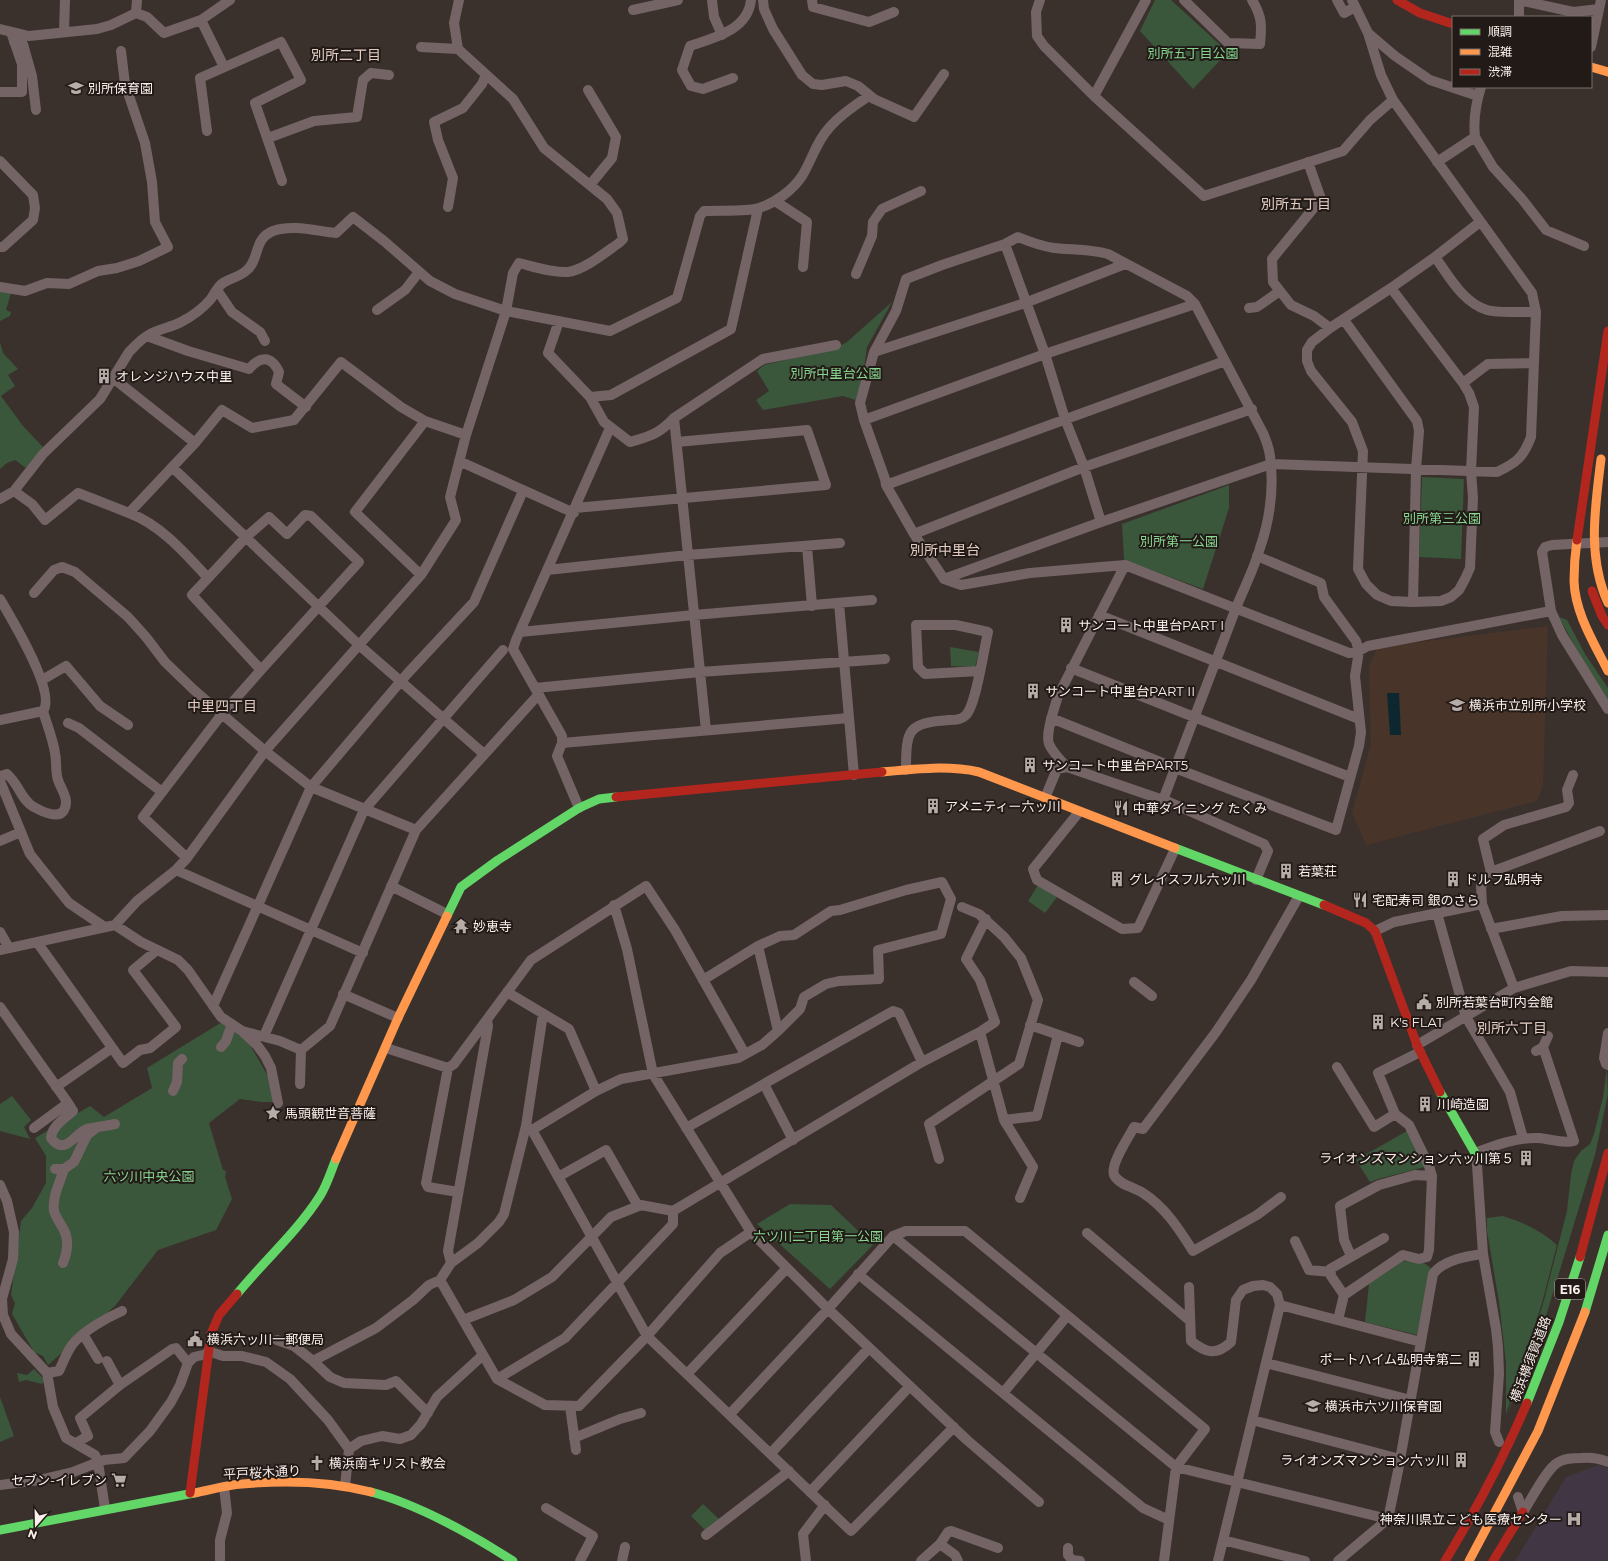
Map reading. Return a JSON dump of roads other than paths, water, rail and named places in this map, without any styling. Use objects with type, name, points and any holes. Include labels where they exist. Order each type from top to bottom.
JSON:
[{"type":"main road","points":[[1397,0],[1420,13],[1452,24]]},
{"type":"main road","points":[[1592,67],[1608,72]]},
{"type":"main road","points":[[1608,331],[1606,347],[1587,420],[1582,464],[1583,497],[1575,556],[1574,582],[1579,607],[1597,651],[1608,672]]},
{"type":"main road","points":[[1605,453],[1595,519],[1595,558],[1601,586],[1608,603]]},
{"type":"main road","points":[[1580,517],[1583,558]]},
{"type":"main road","points":[[1595,519],[1602,556],[1608,572]]},
{"type":"main road","points":[[1588,580],[1602,616],[1608,624]]},
{"type":"main road","points":[[190,1493],[210,1334],[219,1315],[254,1272],[310,1211],[321,1194],[398,1018],[461,887],[579,808],[599,799],[906,770],[944,768],[966,769],[994,777],[1078,812],[1346,913],[1366,923],[1375,931],[1418,1049],[1475,1153]]},
{"type":"main road","name":"横浜横須賀道路","points":[[1445,1561],[1460,1536],[1520,1421],[1544,1363],[1576,1274],[1608,1153]]},
{"type":"main road","name":"E16","points":[[1469,1561],[1538,1431],[1582,1321],[1608,1235]]},
{"type":"main road","name":"平戸桜木通り","points":[[0,1530],[241,1484],[274,1482],[312,1483],[344,1486],[364,1490],[404,1504],[446,1524],[513,1561]]},
{"type":"main road","points":[[1493,1561],[1524,1512]]},
{"type":"street","points":[[64,32],[65,0]]},
{"type":"street","points":[[136,14],[137,0]]},
{"type":"street","points":[[0,29],[29,36],[97,29],[111,26],[136,14],[147,17],[164,32],[201,20],[230,0]]},
{"type":"street","points":[[115,925],[137,901],[176,870],[187,858],[265,751],[421,574],[456,520],[450,497],[466,435],[506,311],[513,273],[519,264],[547,270],[569,272],[590,263],[623,239],[617,213],[607,199],[544,148],[513,99],[458,49],[454,23],[459,0]]},
{"type":"street","points":[[633,10],[678,0]]},
{"type":"street","points":[[712,0],[714,17],[722,35]]},
{"type":"street","points":[[733,78],[703,89],[691,86],[682,70],[690,46],[722,35],[738,25],[747,14],[751,0]]},
{"type":"street","points":[[763,0],[764,9],[773,29],[802,75],[813,84],[822,85],[846,81],[858,86],[869,96],[914,118],[944,74]]},
{"type":"street","points":[[812,0],[813,7],[869,22],[894,12]]},
{"type":"street","points":[[1040,0],[1036,12],[1037,36],[1044,46],[1094,96],[1204,196],[1343,151],[1370,120],[1392,100]]},
{"type":"street","points":[[1094,96],[1146,0]]},
{"type":"street","points":[[1184,0],[1228,43],[1260,44],[1262,31],[1259,12],[1252,0]]},
{"type":"street","points":[[944,579],[1100,522],[1271,464],[1497,472],[1513,464],[1526,451],[1531,437],[1536,312],[1532,293],[1392,100],[1380,75],[1368,33],[1353,4],[1344,13],[1337,0]]},
{"type":"street","points":[[1519,16],[1519,0],[1573,12],[1602,4],[1592,44]]},
{"type":"street","points":[[201,20],[224,67]]},
{"type":"street","points":[[0,92],[22,92],[22,64],[11,32]]},
{"type":"street","points":[[1368,33],[1395,56],[1430,80],[1452,85]]},
{"type":"street","points":[[14,42],[23,44],[32,76],[36,110]]},
{"type":"street","points":[[207,131],[200,78],[281,42],[301,80],[255,103],[282,181]]},
{"type":"street","points":[[421,47],[458,49]]},
{"type":"street","points":[[0,287],[25,291],[47,284],[69,284],[98,272],[139,261],[168,246],[155,222],[152,182],[145,143],[125,84],[121,51]]},
{"type":"street","points":[[268,138],[314,121],[358,117],[363,80],[371,72],[389,75]]},
{"type":"street","points":[[448,207],[453,178],[438,140],[434,122],[463,108],[482,84],[486,75]]},
{"type":"street","points":[[1463,88],[1480,92],[1473,125],[1475,138],[1493,167],[1522,198],[1546,230],[1584,246]]},
{"type":"street","points":[[588,90],[616,137],[612,158],[590,185]]},
{"type":"street","points":[[0,499],[14,491],[43,454],[100,399],[129,352],[147,336],[179,323],[195,313],[209,301],[223,284],[248,269],[260,241],[272,232],[298,228],[336,233],[353,217],[430,281],[440,287],[478,303],[506,311],[610,331],[679,303],[700,216],[704,211],[758,209],[775,201],[788,191],[802,176],[815,149],[829,128],[845,112],[869,96]]},
{"type":"street","points":[[1437,162],[1475,138]]},
{"type":"street","points":[[0,247],[3,247],[33,220],[35,208],[33,195],[1,162]]},
{"type":"street","points":[[1308,162],[1321,199],[1272,258],[1273,282],[1291,305],[1314,316],[1330,328]]},
{"type":"street","points":[[856,274],[872,236],[873,222],[882,209],[921,191]]},
{"type":"street","points":[[775,201],[807,222],[803,267]]},
{"type":"street","points":[[590,397],[611,395],[731,329],[758,209]]},
{"type":"street","points":[[1391,288],[1463,383],[1469,393],[1474,407],[1471,471],[1473,498],[1470,568],[1459,590],[1451,597],[1441,601],[1391,601],[1377,595],[1366,584],[1358,569],[1363,451],[1352,422],[1311,371],[1307,361],[1307,350],[1312,342],[1330,328],[1344,320],[1435,257],[1480,222]]},
{"type":"street","points":[[1162,800],[1236,608],[1258,556],[1270,507],[1272,475],[1270,455],[1264,433],[1195,304],[1187,296],[1108,254],[1098,251],[1054,248],[1036,244],[1018,237],[1005,244],[906,279],[896,311],[874,352],[860,403],[864,420],[886,485],[914,534],[944,579],[961,585],[1030,573],[1125,565],[1236,608],[1349,652],[1359,651],[1368,646],[1550,611]]},
{"type":"street","points":[[1005,244],[1025,303],[1045,354],[1064,419],[1084,467],[1100,522]]},
{"type":"street","points":[[1435,257],[1460,291],[1474,305],[1488,310],[1536,312]]},
{"type":"street","points":[[874,352],[1025,303],[1125,264]]},
{"type":"street","points":[[377,310],[406,290],[420,272]]},
{"type":"street","points":[[217,290],[232,312],[260,332],[265,341]]},
{"type":"street","points":[[1249,308],[1257,307],[1280,291]]},
{"type":"street","points":[[864,420],[1045,354],[1195,304]]},
{"type":"street","points":[[1344,320],[1417,421],[1419,431],[1416,469],[1413,602]]},
{"type":"street","points":[[559,321],[548,353],[590,397],[600,416],[610,428],[630,442],[649,437],[662,430],[674,418],[763,359],[836,345]]},
{"type":"street","points":[[147,336],[249,369],[256,361],[265,359],[275,363],[279,372],[276,384],[306,407]]},
{"type":"street","points":[[886,485],[1225,361]]},
{"type":"street","points":[[129,513],[195,443],[222,410],[252,428],[294,420],[341,362],[400,407],[425,421],[466,435]]},
{"type":"street","points":[[1463,383],[1488,364],[1534,363]]},
{"type":"street","points":[[113,378],[195,443]]},
{"type":"street","points":[[914,534],[1084,467],[1252,409]]},
{"type":"street","points":[[674,418],[706,730]]},
{"type":"street","points":[[421,574],[355,512],[425,421]]},
{"type":"street","points":[[264,1036],[364,810],[512,641],[547,570],[610,428]]},
{"type":"street","points":[[459,461],[523,491],[574,510],[682,498],[826,485],[806,430],[677,442]]},
{"type":"street","points":[[172,467],[359,645],[484,754]]},
{"type":"street","points":[[14,491],[32,504],[45,520],[78,493],[141,517],[177,545],[208,578]]},
{"type":"street","points":[[213,1006],[311,787],[401,681],[474,602],[523,491]]},
{"type":"street","points":[[187,858],[143,817],[222,714],[359,562],[311,516],[305,515],[287,534],[269,517],[246,537],[192,594],[261,670]]},
{"type":"street","points":[[1608,542],[1545,546],[1542,552],[1550,611],[1578,662],[1608,709]]},
{"type":"street","points":[[547,570],[840,543]]},
{"type":"street","points":[[807,546],[812,606]]},
{"type":"street","points":[[1052,718],[1175,768],[1336,830],[1359,746],[1361,732],[1355,676],[1359,651],[1356,641],[1324,597],[1321,583],[1258,556]]},
{"type":"street","points":[[1125,565],[1058,696],[1048,738],[1049,744],[1057,757],[1066,766],[1162,800],[1264,844],[1268,851],[1256,880]]},
{"type":"street","points":[[34,593],[54,570],[62,567],[75,572],[128,617],[146,637],[165,662],[222,714],[265,751],[311,787],[416,830]]},
{"type":"street","points":[[0,599],[42,680],[47,703],[43,711],[55,751],[58,780],[66,804],[64,810],[60,814],[55,815],[33,807],[25,800],[14,780],[7,774],[1,776],[0,781],[30,854],[69,903],[103,926]]},
{"type":"street","points":[[512,641],[694,615],[872,600]]},
{"type":"street","points":[[839,603],[854,775]]},
{"type":"street","points":[[1099,615],[1359,719]]},
{"type":"street","points":[[906,770],[906,747],[913,729],[920,724],[928,722],[959,720],[966,715],[971,707],[988,632],[956,625],[916,625],[918,667],[925,674],[979,671]]},
{"type":"street","points":[[512,641],[513,650],[562,736],[562,743],[557,756],[579,808]]},
{"type":"street","points":[[300,1084],[301,1050],[330,1026],[416,830],[484,754],[537,691],[700,672],[886,659]]},
{"type":"street","points":[[42,680],[66,666],[78,678],[100,706],[128,725]]},
{"type":"street","points":[[1071,668],[1350,777]]},
{"type":"street","points":[[0,720],[43,711]]},
{"type":"street","points":[[562,743],[849,718]]},
{"type":"street","points":[[68,723],[79,728],[162,792]]},
{"type":"street","points":[[1045,798],[1058,769],[1066,766]]},
{"type":"street","points":[[1491,872],[1483,839],[1504,826],[1566,807],[1569,803],[1567,790],[1573,775]]},
{"type":"street","points":[[1078,812],[1032,869],[1037,880],[1122,929],[1138,928],[1175,849]]},
{"type":"street","points":[[1514,988],[1482,904],[1481,886],[1491,872],[1600,831]]},
{"type":"street","points":[[0,841],[20,832]]},
{"type":"street","points":[[176,870],[363,953]]},
{"type":"street","points":[[529,1128],[621,1079],[738,1058],[762,1045],[800,1009],[804,996],[826,984],[839,981],[879,979],[878,950],[941,934],[950,899],[942,882],[906,890],[840,910],[831,911],[794,935],[780,936],[758,946],[703,980]]},
{"type":"street","points":[[391,886],[448,914]]},
{"type":"street","points":[[458,1192],[428,1187],[426,1183],[448,1068],[454,1064],[531,960],[614,905],[646,886],[675,930],[745,1054]]},
{"type":"street","points":[[1281,1197],[1257,1215],[1193,1251],[1169,1216],[1158,1205],[1142,1192],[1119,1181],[1114,1174],[1114,1164],[1134,1127],[1143,1129],[1216,1032],[1251,980],[1299,896]]},
{"type":"street","points":[[1375,931],[1394,922],[1482,904]]},
{"type":"street","points":[[614,905],[627,949],[653,1074],[751,1232],[869,1348],[954,1427],[1039,1502]]},
{"type":"street","points":[[939,1159],[929,1124],[1019,1064],[1038,1000],[1021,958],[986,919],[979,914],[962,907]]},
{"type":"street","points":[[1437,913],[1466,1017],[1510,1092],[1523,1138]]},
{"type":"street","points":[[1491,929],[1562,916],[1608,915]]},
{"type":"street","points":[[463,1320],[514,1300],[552,1277],[611,1217],[641,1205],[673,1211],[922,1062],[980,1032],[995,1022],[980,980],[966,959],[986,919]]},
{"type":"street","points":[[0,932],[5,949],[103,926],[115,925],[141,942],[178,960],[188,970],[221,1017],[242,1031],[257,1045],[265,1056],[275,1083],[278,1103]]},
{"type":"street","points":[[37,942],[123,1063],[140,1050],[150,1048],[176,1027],[133,970],[157,950]]},
{"type":"street","points":[[758,946],[778,1031]]},
{"type":"street","points":[[1427,1257],[1429,1250],[1432,1176],[1429,1166],[1409,1125],[1395,1114],[1378,1073],[1514,988],[1571,971],[1608,972]]},
{"type":"street","points":[[1134,982],[1152,996]]},
{"type":"street","points":[[508,992],[542,1014],[570,1029],[596,1091]]},
{"type":"street","points":[[343,994],[398,1018]]},
{"type":"street","points":[[0,1007],[73,1111],[54,1128],[51,1133],[51,1138],[54,1142],[59,1145],[65,1145],[70,1143],[87,1129],[115,1124]]},
{"type":"street","points":[[686,1128],[893,1011],[899,1013],[922,1062]]},
{"type":"street","points":[[313,1361],[376,1328],[413,1300],[429,1284],[440,1280],[451,1263],[478,1244],[499,1222],[504,1214],[529,1128],[542,1014]]},
{"type":"street","points":[[451,1263],[448,1251],[488,1026],[486,1020]]},
{"type":"street","points":[[222,1047],[226,1041],[232,1024]]},
{"type":"street","points":[[1030,1025],[1079,1042]]},
{"type":"street","points":[[242,1031],[280,1041],[301,1050]]},
{"type":"street","points":[[980,1032],[1004,1120],[1033,1167],[1020,1198]]},
{"type":"street","points":[[1608,1033],[1604,1058],[1606,1064],[1608,1065]]},
{"type":"street","points":[[1004,1120],[1037,1116],[1058,1035]]},
{"type":"street","points":[[1498,1442],[1495,1432],[1499,1374],[1497,1341],[1483,1254],[1475,1153],[1497,1144],[1523,1138],[1540,1138],[1568,1142],[1574,1141],[1540,1049],[1548,1036]]},
{"type":"street","points":[[56,1087],[112,1048]]},
{"type":"street","points":[[386,1048],[448,1068]]},
{"type":"street","points":[[173,1091],[177,1082],[178,1063],[182,1059]]},
{"type":"street","points":[[1337,1067],[1374,1127],[1395,1114]]},
{"type":"street","points":[[764,1084],[792,1140]]},
{"type":"street","points":[[34,1128],[68,1103]]},
{"type":"street","points":[[63,1263],[67,1250],[67,1242],[65,1232],[56,1218],[54,1210],[54,1198],[59,1169],[74,1162],[87,1136],[97,1128]]},
{"type":"street","points":[[529,1128],[647,1336],[852,1531],[954,1427]]},
{"type":"street","points":[[558,1177],[606,1150],[638,1206]]},
{"type":"street","points":[[1351,1256],[1344,1240],[1340,1206],[1379,1185],[1415,1175],[1432,1176]]},
{"type":"street","points":[[0,1185],[7,1201],[14,1232],[13,1259],[2,1299],[3,1315],[11,1334],[47,1373],[53,1407],[66,1438],[95,1455],[98,1462],[105,1509]]},
{"type":"street","points":[[497,1379],[565,1338],[673,1224],[673,1211]]},
{"type":"street","points":[[730,1414],[828,1309],[893,1236],[906,1231],[966,1231],[1205,1429],[1176,1467],[1164,1561]]},
{"type":"street","points":[[440,1280],[497,1379],[545,1405],[579,1406],[647,1336],[720,1253],[751,1232]]},
{"type":"street","points":[[1087,1233],[1190,1321]]},
{"type":"street","points":[[893,1236],[1176,1467],[1388,1519]]},
{"type":"street","points":[[1344,1295],[1331,1276],[1330,1269],[1384,1238]]},
{"type":"street","points":[[1295,1241],[1309,1270],[1331,1272]]},
{"type":"street","points":[[1338,1561],[1388,1519],[1433,1274],[1438,1267],[1445,1263],[1483,1254]]},
{"type":"street","points":[[1338,1320],[1344,1295],[1403,1255],[1419,1259],[1427,1257]]},
{"type":"street","points":[[1427,1257],[1438,1267]]},
{"type":"street","points":[[688,1374],[787,1268]]},
{"type":"street","points":[[858,1274],[1143,1508],[1169,1520]]},
{"type":"street","points":[[1189,1287],[1191,1341],[1201,1349],[1212,1352],[1222,1350],[1231,1342],[1236,1300],[1243,1290],[1253,1286],[1263,1285],[1270,1288],[1277,1294],[1280,1305],[1218,1561]]},
{"type":"street","points":[[1280,1305],[1421,1342]]},
{"type":"street","points":[[47,1373],[59,1371],[72,1345],[83,1334],[104,1320],[122,1311]]},
{"type":"street","points":[[1003,1393],[1067,1316]]},
{"type":"street","points":[[83,1334],[120,1385]]},
{"type":"street","points":[[277,1340],[294,1346],[330,1377],[344,1383],[386,1385],[396,1381],[428,1413]]},
{"type":"street","points":[[76,1443],[88,1436],[80,1418],[120,1385],[172,1349],[176,1348],[188,1363]]},
{"type":"street","points":[[771,1453],[869,1348]]},
{"type":"street","points":[[0,1485],[39,1480],[73,1472],[104,1460],[124,1458],[150,1431],[171,1402],[180,1385],[188,1363],[194,1357],[207,1352],[223,1356],[242,1356],[266,1362],[290,1378],[328,1420],[349,1449],[344,1486]]},
{"type":"street","points":[[349,1449],[361,1441],[382,1436],[400,1439],[411,1435],[428,1413],[437,1398],[483,1355]]},
{"type":"street","points":[[1266,1363],[1411,1400]]},
{"type":"street","points":[[810,1492],[910,1386]]},
{"type":"street","points":[[570,1406],[576,1450]]},
{"type":"street","points":[[574,1438],[620,1419],[641,1413]]},
{"type":"street","points":[[1252,1420],[1400,1460]]},
{"type":"street","points":[[1524,1512],[1550,1470],[1557,1463],[1568,1459],[1589,1457],[1601,1458],[1608,1462]]},
{"type":"street","points":[[706,1535],[789,1471]]},
{"type":"street","points":[[220,1561],[220,1540],[227,1513],[224,1487]]},
{"type":"street","points":[[1518,1497],[1524,1512]]},
{"type":"street","points":[[806,1561],[803,1534],[825,1506]]},
{"type":"street","points":[[546,1508],[593,1536],[580,1561]]},
{"type":"street","points":[[921,1561],[940,1544],[948,1532],[951,1531],[998,1548]]},
{"type":"street","points":[[1223,1540],[1305,1561]]},
{"type":"street","points":[[940,1544],[955,1555],[958,1561]]},
{"type":"street","points":[[622,1561],[624,1547]]},
{"type":"street","points":[[1068,1548],[1068,1555],[1072,1560],[1080,1561]]},
{"type":"water","points":[[1387,693],[1399,693],[1401,735],[1390,735]]},
{"type":"place","name":"別所保育園","points":[[76,88]]},
{"type":"place","name":"オレンジハウス中里","points":[[104,376]]},
{"type":"place","name":"サンコート中里台PART I","points":[[1066,625]]},
{"type":"place","name":"サンコート中里台PART II","points":[[1033,691]]},
{"type":"place","name":"横浜市立別所小学校","points":[[1457,705]]},
{"type":"place","name":"サンコート中里台PART5","points":[[1030,765]]},
{"type":"place","name":"アメニティー六ッ川","points":[[933,806]]},
{"type":"place","name":"中華ダイニング たくみ","points":[[1121,808]]},
{"type":"place","name":"若葉荘","points":[[1286,871]]},
{"type":"place","name":"グレイスフル六ッ川","points":[[1117,879]]},
{"type":"place","name":"ドルフ弘明寺","points":[[1453,879]]},
{"type":"place","name":"宅配寿司 銀のさら","points":[[1360,900]]},
{"type":"place","name":"妙恵寺","points":[[461,926]]},
{"type":"place","name":"別所若葉台町内会館","points":[[1424,1002]]},
{"type":"place","name":"K's FLAT","points":[[1378,1022]]},
{"type":"place","name":"川崎造園","points":[[1425,1104]]},
{"type":"place","name":"馬頭観世音菩薩","points":[[273,1113]]},
{"type":"place","name":"ライオンズマンション六ッ川第５","points":[[1526,1158]]},
{"type":"place","name":"横浜六ッ川一郵便局","points":[[195,1339]]},
{"type":"place","name":"ポートハイム弘明寺第二","points":[[1474,1359]]},
{"type":"place","name":"横浜市六ツ川保育園","points":[[1313,1406]]},
{"type":"place","name":"ライオンズマンション六ッ川","points":[[1461,1460]]},
{"type":"place","name":"横浜南キリスト教会","points":[[317,1463]]},
{"type":"place","name":"セブン-イレブン","points":[[119,1480]]},
{"type":"place","name":"神奈川県立こども医療センター","points":[[1574,1519]]},
{"type":"district","name":"別所二丁目","points":[[346,55]]},
{"type":"district","name":"別所五丁目","points":[[1296,204]]},
{"type":"district","name":"別所中里台","points":[[945,550]]},
{"type":"district","name":"中里四丁目","points":[[222,706]]},
{"type":"district","name":"別所六丁目","points":[[1512,1028]]},
{"type":"park label","name":"別所五丁目公園","points":[[1193,53]]},
{"type":"park label","name":"別所中里台公園","points":[[836,373]]},
{"type":"park label","name":"別所第三公園","points":[[1442,518]]},
{"type":"park label","name":"別所第一公園","points":[[1179,541]]},
{"type":"park label","name":"六ツ川中央公園","points":[[149,1176]]},
{"type":"park label","name":"六ツ川二丁目第一公園","points":[[818,1236]]}]
